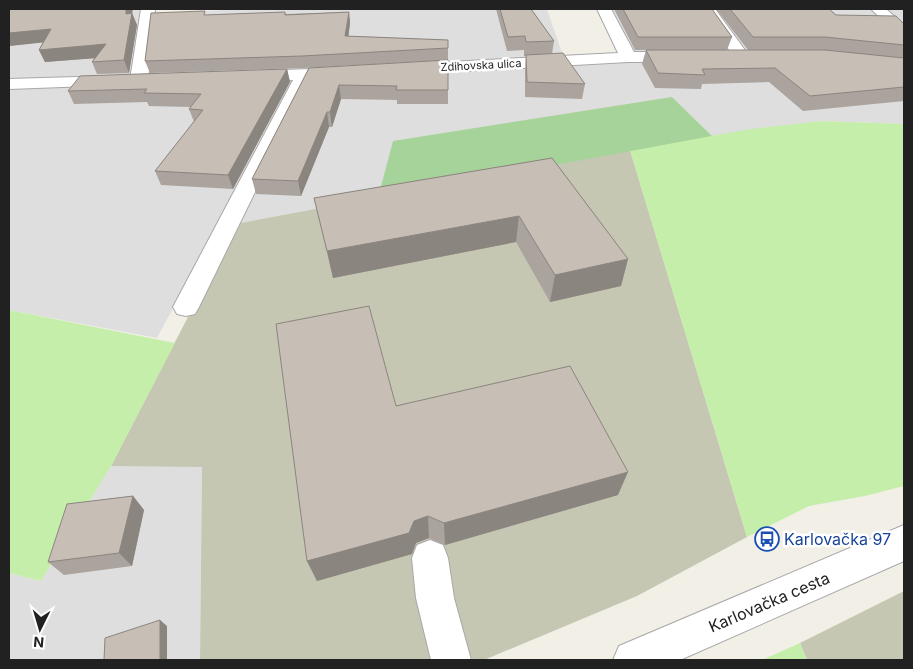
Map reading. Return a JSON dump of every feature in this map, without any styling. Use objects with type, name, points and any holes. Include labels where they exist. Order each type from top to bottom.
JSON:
[{"type":"street","points":[[140,80],[148,9]]},
{"type":"street","points":[[604,9],[628,57]]},
{"type":"street","points":[[708,9],[742,57]]},
{"type":"street","points":[[878,9],[904,33]]},
{"type":"street","name":"Zdihovska ulica","points":[[391,70],[628,57],[695,57]]},
{"type":"street","points":[[723,57],[762,57]]},
{"type":"street","points":[[236,77],[353,72]]},
{"type":"street","points":[[186,308],[304,75]]},
{"type":"street","points":[[9,84],[159,79]]},
{"type":"street","name":"Karlovačka cesta","points":[[633,660],[904,543]]},
{"type":"street","points":[[430,558],[435,598],[451,660]]},
{"type":"shaded area","points":[[9,9],[156,9],[156,14],[244,9],[547,9],[566,65],[635,61],[607,9],[904,9],[904,124],[821,121],[712,136],[672,97],[378,198],[216,228],[157,338],[9,310]]},
{"type":"shaded area","points":[[630,150],[747,537],[637,596],[484,660],[200,660],[202,467],[111,466],[236,224]]},
{"type":"shaded area","points":[[111,466],[202,466],[200,660],[9,660],[9,573],[41,581]]},
{"type":"shaded area","points":[[904,591],[904,660],[807,660],[800,643]]},
{"type":"green space","points":[[672,97],[712,136],[378,198],[393,141]]},
{"type":"green space","points":[[821,121],[904,124],[904,486],[865,496],[809,506],[747,537],[630,150],[751,129]]},
{"type":"green space","points":[[9,310],[175,343],[111,466],[41,581],[9,573]]},
{"type":"green space","points":[[800,643],[807,660],[762,660]]},
{"type":"building","points":[[9,9],[126,9],[126,14],[132,13],[124,60],[92,62],[106,44],[39,50],[51,29],[9,33]]},
{"type":"building","points":[[500,9],[531,9],[554,41],[526,42],[525,36],[508,37]]},
{"type":"building","points":[[623,9],[712,9],[732,37],[638,37]]},
{"type":"building","points":[[730,9],[829,9],[836,15],[896,16],[904,24],[904,45],[825,37],[753,37]]},
{"type":"building","points":[[205,11],[204,15],[285,12],[285,15],[349,12],[345,36],[448,40],[448,48],[302,56],[145,61],[151,13]]},
{"type":"building","points":[[646,50],[825,50],[904,58],[904,87],[810,96],[775,68],[702,69],[705,75],[658,73]]},
{"type":"building","points":[[563,53],[585,84],[527,82],[526,55]]},
{"type":"building","points":[[448,60],[448,90],[396,90],[397,86],[339,85],[330,112],[327,112],[298,181],[252,179],[309,68]]},
{"type":"building","points":[[287,69],[228,175],[155,171],[203,110],[189,109],[201,94],[144,93],[147,89],[68,91],[80,76]]},
{"type":"building","points":[[552,158],[628,259],[555,275],[519,216],[327,251],[314,198]]},
{"type":"building","points":[[369,306],[396,406],[570,366],[628,472],[444,523],[428,516],[414,521],[409,533],[307,561],[276,324]]},
{"type":"building","points":[[133,496],[119,553],[48,562],[67,504]]},
{"type":"building","points":[[160,620],[160,660],[104,660],[105,638]]},
{"type":"place","name":"Karlovačka 97","points":[[767,539]]}]
